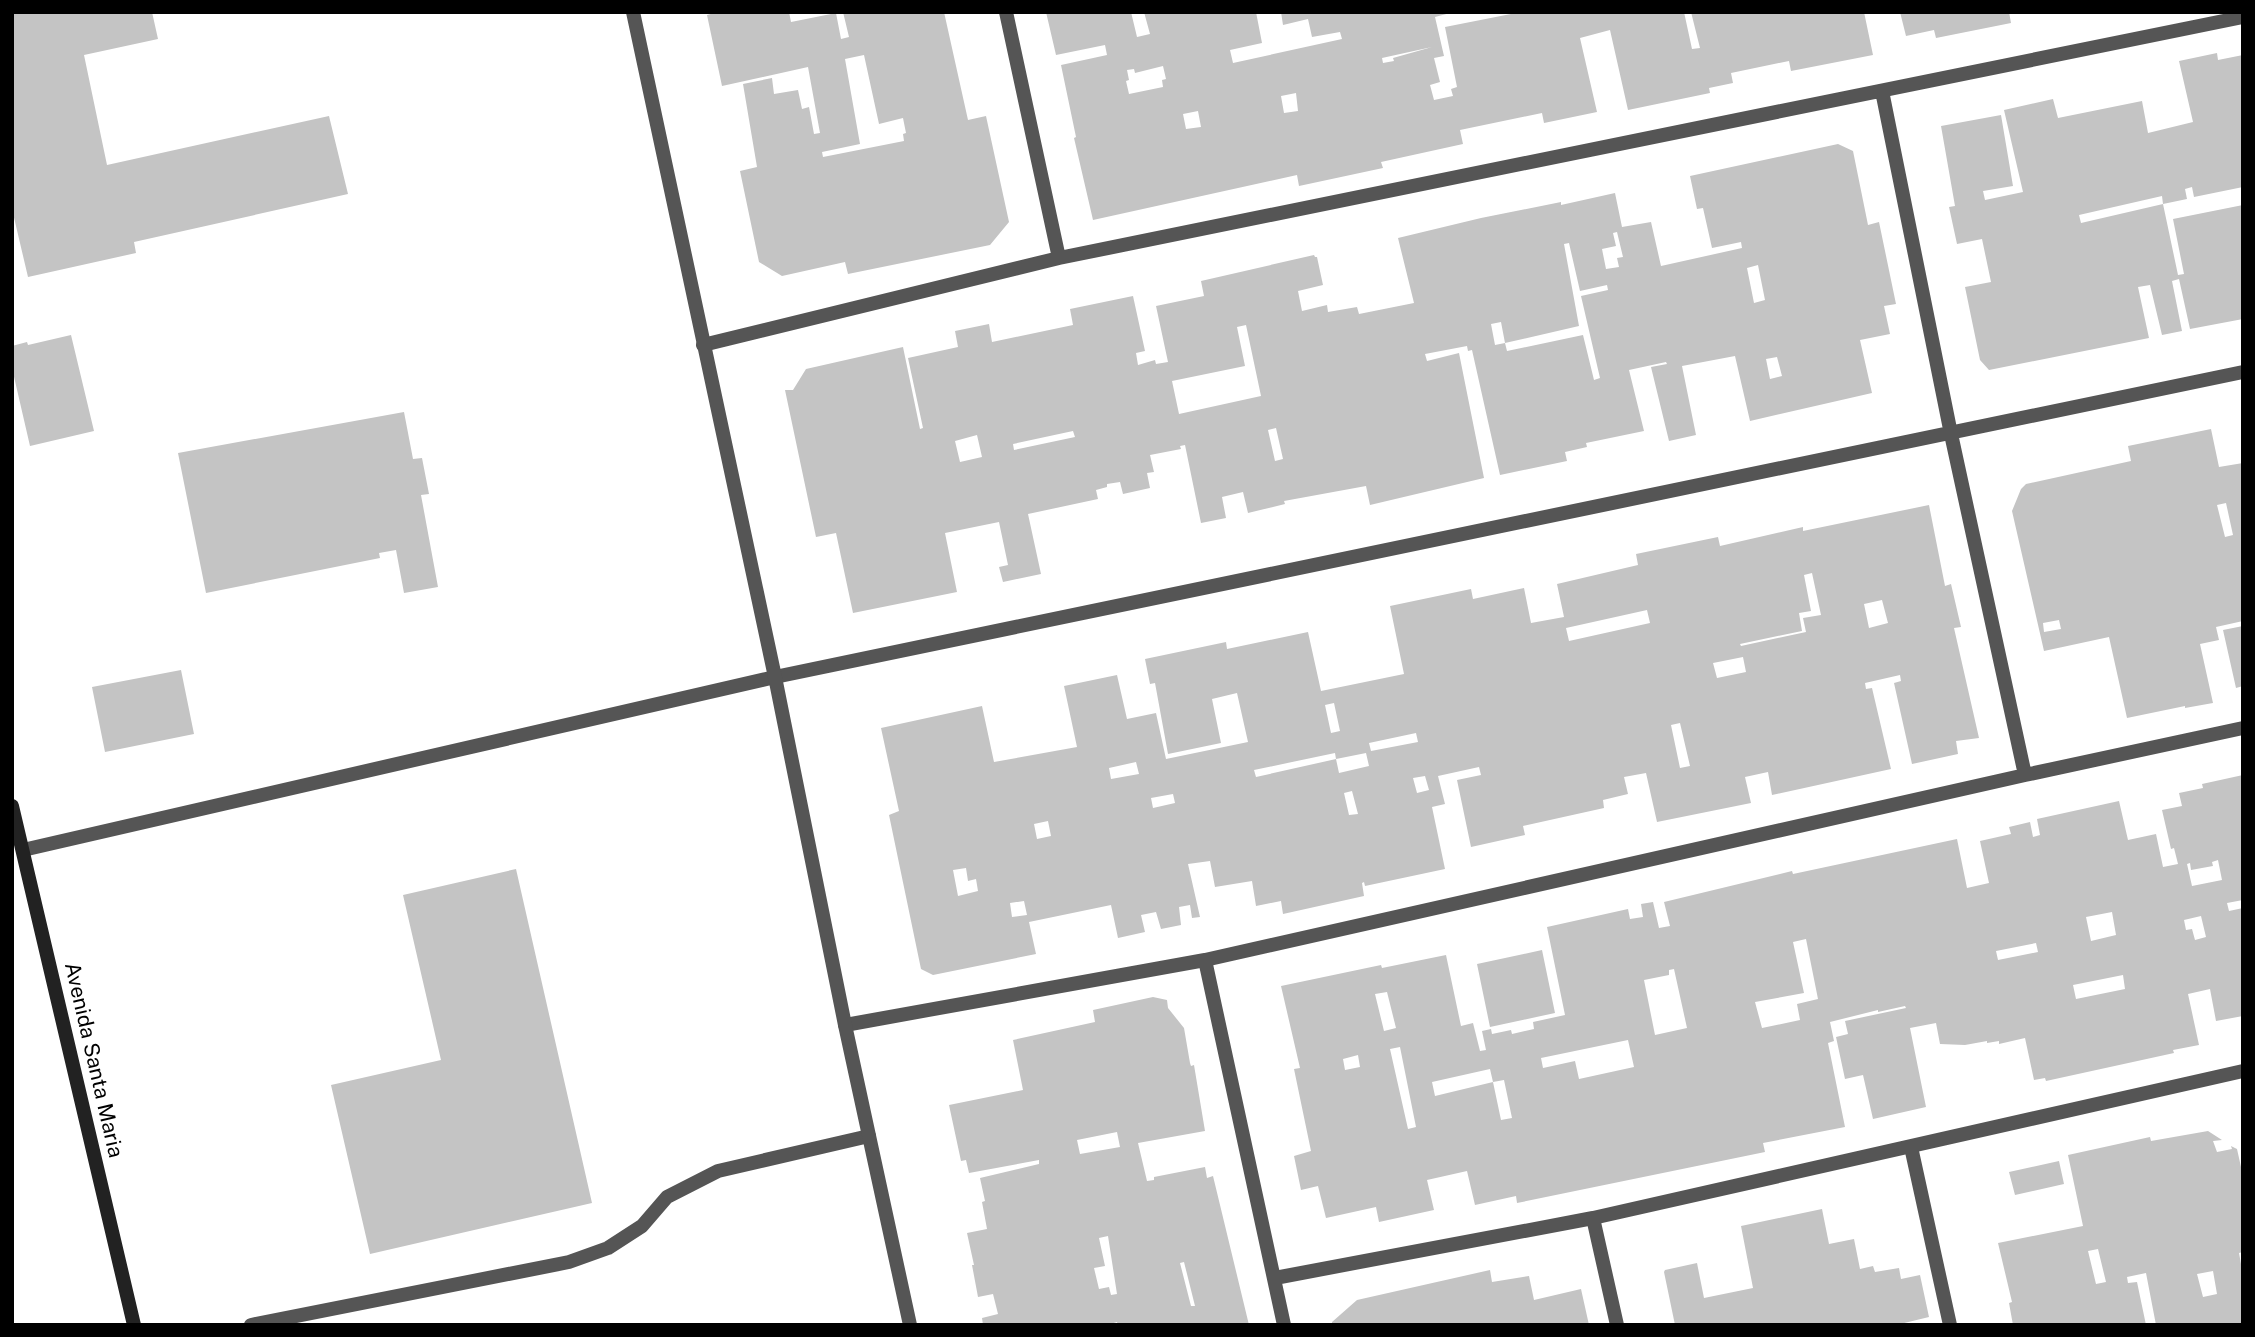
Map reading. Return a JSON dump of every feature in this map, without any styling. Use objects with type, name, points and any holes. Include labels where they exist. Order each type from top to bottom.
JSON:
[{"type":"main road","name":"Avenida Santa Maria","points":[[12,806],[134,1325]]},
{"type":"street","points":[[632,12],[775,677],[845,1025],[910,1325]]},
{"type":"street","points":[[1006,12],[1059,258]]},
{"type":"street","points":[[703,345],[1059,258],[2243,17]]},
{"type":"street","points":[[1882,91],[1951,434],[2025,775]]},
{"type":"street","points":[[23,850],[775,677],[2243,372]]},
{"type":"street","points":[[845,1025],[1205,960],[2025,775],[2243,729]]},
{"type":"street","points":[[1205,960],[1284,1325]]},
{"type":"street","points":[[1275,1278],[1593,1218],[2243,1071]]},
{"type":"street","points":[[251,1325],[569,1262],[608,1248],[642,1226],[667,1197],[718,1171],[869,1136]]},
{"type":"street","points":[[1911,1147],[1950,1325]]},
{"type":"street","points":[[1593,1218],[1617,1325]]},
{"type":"building","points":[[12,12],[152,12],[158,39],[84,55],[107,165],[329,116],[348,194],[134,242],[136,253],[28,277],[12,209]]},
{"type":"building","points":[[718,12],[789,12],[791,22],[836,13],[841,39],[849,37],[843,12],[944,12],[968,120],[986,116],[1009,222],[990,245],[848,274],[845,262],[782,276],[759,262],[740,171],[757,167],[743,84],[772,78],[774,94],[798,90],[802,109],[809,107],[814,134],[820,133],[808,67],[722,86],[707,15]],"holes":[[[864,55],[879,124],[903,118],[906,133],[903,134],[904,141],[823,157],[822,152],[860,144],[845,59]]]},
{"type":"building","points":[[1046,12],[1131,12],[1137,37],[1150,34],[1144,12],[1256,12],[1262,43],[1230,50],[1233,63],[1342,39],[1340,32],[1312,37],[1308,19],[1283,25],[1281,12],[1454,12],[1435,17],[1444,56],[1434,58],[1440,82],[1430,85],[1434,100],[1453,96],[1451,89],[1457,87],[1445,27],[1521,12],[1684,12],[1692,49],[1700,48],[1691,12],[1864,12],[1873,55],[1791,71],[1789,61],[1731,73],[1733,83],[1709,88],[1710,93],[1628,110],[1610,30],[1580,38],[1597,112],[1544,123],[1542,113],[1460,130],[1463,144],[1381,162],[1383,168],[1299,186],[1297,175],[1093,220],[1061,65],[1107,55],[1105,45],[1056,55]],"holes":[[[1432,47],[1393,58],[1394,61],[1383,63],[1382,58]],[[1163,66],[1166,79],[1162,80],[1163,87],[1129,94],[1127,70],[1134,69],[1135,73]],[[1296,93],[1298,111],[1284,113],[1281,96]],[[1198,111],[1201,127],[1186,129],[1183,114]]]},
{"type":"building","points":[[1900,12],[2009,12],[2011,23],[1936,38],[1934,30],[1906,36]]},
{"type":"building","points":[[2217,53],[2218,60],[2243,55],[2243,187],[2194,197],[2192,187],[2185,189],[2187,199],[2163,204],[2178,275],[2184,274],[2173,219],[2243,205],[2243,319],[2190,329],[2179,279],[2172,281],[2182,331],[2162,335],[2150,285],[2138,287],[2149,338],[1989,370],[1980,360],[1965,287],[1991,282],[1982,239],[1957,244],[1949,207],[1955,206],[1941,126],[2001,115],[2013,186],[1983,191],[1985,200],[2023,192],[2004,110],[2053,99],[2058,118],[2142,101],[2148,133],[2193,122],[2179,61]],"holes":[[[2162,196],[2163,204],[2081,223],[2079,215]]]},
{"type":"building","points":[[1838,144],[1853,151],[1868,225],[1879,222],[1896,304],[1884,306],[1890,334],[1860,340],[1872,393],[1750,421],[1735,356],[1682,366],[1696,435],[1669,441],[1651,367],[1667,364],[1666,362],[1629,370],[1644,431],[1586,443],[1587,447],[1565,452],[1567,461],[1500,475],[1472,350],[1468,351],[1467,346],[1425,354],[1427,361],[1459,353],[1484,478],[1370,505],[1366,486],[1284,501],[1285,504],[1248,513],[1243,492],[1222,497],[1226,518],[1201,523],[1185,445],[1180,446],[1181,449],[1150,455],[1154,472],[1147,473],[1150,488],[1123,494],[1120,482],[1107,484],[1107,487],[1096,490],[1098,499],[1028,514],[1041,574],[1003,582],[999,567],[1008,565],[999,522],[945,533],[957,592],[853,613],[836,533],[816,537],[785,390],[793,390],[806,369],[903,347],[920,429],[923,428],[908,358],[958,347],[955,331],[989,324],[992,342],[1073,325],[1070,309],[1133,296],[1145,351],[1136,353],[1138,365],[1155,360],[1156,364],[1168,362],[1156,306],[1204,296],[1201,281],[1314,255],[1317,257],[1323,285],[1298,291],[1302,311],[1327,305],[1328,312],[1357,307],[1359,314],[1414,303],[1398,238],[1481,218],[1615,193],[1622,227],[1651,222],[1661,266],[1742,248],[1741,242],[1712,248],[1703,208],[1697,209],[1690,176]],"holes":[[[1617,232],[1623,257],[1617,258],[1619,267],[1606,269],[1602,249],[1616,246],[1613,233]],[[1569,243],[1580,291],[1607,285],[1608,290],[1581,296],[1600,378],[1594,380],[1583,335],[1507,351],[1505,343],[1579,326],[1564,244]],[[1758,265],[1765,300],[1754,303],[1747,268]],[[1501,322],[1505,343],[1495,345],[1491,324]],[[1246,325],[1261,396],[1179,414],[1172,381],[1245,366],[1237,327]],[[1777,357],[1782,376],[1770,379],[1766,359]],[[1276,428],[1283,459],[1275,461],[1268,430]],[[1073,431],[1075,437],[1014,450],[1013,444]],[[977,435],[982,457],[960,462],[955,441]]]},
{"type":"building","points":[[71,335],[94,431],[30,446],[12,368],[12,346]]},
{"type":"building","points":[[404,412],[413,459],[422,458],[429,494],[421,495],[438,587],[404,593],[396,550],[379,553],[380,558],[206,593],[178,453]]},
{"type":"building","points":[[2211,429],[2219,467],[2243,463],[2243,621],[2216,627],[2219,640],[2200,644],[2213,703],[2127,718],[2109,637],[2044,651],[2012,511],[2021,489],[2026,484],[2131,461],[2128,446]],"holes":[[[2226,503],[2233,535],[2225,537],[2217,505]],[[2059,620],[2061,629],[2044,632],[2043,623]]]},
{"type":"building","points":[[1929,505],[1945,586],[1951,584],[1961,627],[1954,628],[1979,738],[1956,741],[1958,754],[1912,764],[1894,683],[1901,681],[1900,675],[1865,683],[1866,689],[1872,688],[1891,769],[1772,795],[1768,772],[1745,777],[1751,803],[1657,822],[1646,773],[1624,777],[1628,794],[1603,800],[1604,808],[1523,826],[1525,835],[1471,847],[1457,780],[1481,775],[1479,767],[1438,776],[1445,804],[1432,807],[1445,869],[1365,886],[1364,882],[1364,896],[1283,914],[1281,901],[1256,906],[1252,881],[1215,887],[1210,861],[1188,864],[1200,917],[1192,918],[1190,905],[1179,907],[1181,925],[1161,929],[1156,912],[1141,915],[1145,932],[1118,938],[1111,905],[1029,922],[1036,954],[933,975],[921,969],[889,815],[899,811],[881,728],[982,706],[994,762],[1077,747],[1064,686],[1117,675],[1127,719],[1156,713],[1166,759],[1248,742],[1237,693],[1212,699],[1221,743],[1168,754],[1155,683],[1150,684],[1145,659],[1226,642],[1227,649],[1308,632],[1321,691],[1404,674],[1390,606],[1471,589],[1473,599],[1524,588],[1531,623],[1564,617],[1557,584],[1638,565],[1636,554],[1718,537],[1720,546],[1803,527],[1803,531]],"holes":[[[1812,573],[1821,615],[1803,618],[1806,632],[1741,646],[1740,644],[1802,631],[1799,613],[1811,611],[1804,575]],[[1882,600],[1888,623],[1869,628],[1864,604]],[[1647,610],[1650,623],[1569,641],[1566,628]],[[1743,657],[1746,672],[1717,678],[1713,663]],[[1334,703],[1340,731],[1331,733],[1325,705]],[[1680,723],[1690,766],[1680,768],[1671,725]],[[1416,733],[1418,742],[1371,751],[1369,743]],[[1335,753],[1336,759],[1256,777],[1254,770]],[[1366,753],[1369,766],[1339,773],[1336,759]],[[1136,762],[1139,774],[1111,779],[1109,768]],[[1425,776],[1429,790],[1417,793],[1413,778]],[[1352,791],[1358,814],[1349,815],[1344,793]],[[1173,794],[1175,803],[1153,808],[1151,798]],[[1048,821],[1051,836],[1037,839],[1034,824]],[[966,868],[968,881],[976,879],[978,891],[958,896],[953,870]],[[1024,901],[1027,915],[1012,917],[1010,903]]]},
{"type":"building","points":[[2243,626],[2243,686],[2236,688],[2223,630]]},
{"type":"building","points":[[181,670],[194,734],[105,752],[92,687]]},
{"type":"building","points":[[2243,775],[2243,900],[2227,903],[2229,911],[2243,908],[2243,1016],[2216,1021],[2210,989],[2188,994],[2199,1045],[2046,1081],[2045,1078],[2034,1080],[2025,1038],[1999,1044],[1999,1041],[1987,1041],[1965,1045],[1940,1044],[1936,1023],[1910,1028],[1926,1107],[1873,1119],[1863,1075],[1845,1079],[1836,1037],[1848,1034],[1845,1021],[1906,1008],[1878,1010],[1830,1022],[1834,1041],[1828,1043],[1845,1127],[1763,1143],[1765,1152],[1517,1203],[1516,1196],[1475,1205],[1467,1171],[1427,1180],[1434,1210],[1379,1222],[1376,1207],[1326,1218],[1318,1186],[1301,1190],[1294,1156],[1311,1151],[1294,1069],[1300,1068],[1281,986],[1381,965],[1382,968],[1446,955],[1461,1026],[1473,1023],[1480,1051],[1486,1050],[1482,1031],[1491,1029],[1492,1034],[1511,1030],[1512,1034],[1534,1029],[1533,1022],[1565,1015],[1547,927],[1628,909],[1630,919],[1643,917],[1641,904],[1653,902],[1659,928],[1670,926],[1664,902],[1792,871],[1793,874],[1957,839],[1967,888],[1989,883],[1980,841],[2011,834],[2009,827],[2030,822],[2033,837],[2040,835],[2037,819],[2119,801],[2128,840],[2156,834],[2163,867],[2178,864],[2174,848],[2171,849],[2162,810],[2182,806],[2179,793],[2203,788],[2202,784]],"holes":[[[2218,860],[2222,880],[2192,886],[2187,864],[2190,863],[2191,870],[2213,866],[2212,862]],[[2112,912],[2116,935],[2091,941],[2086,917]],[[2201,916],[2206,937],[2195,940],[2192,929],[2186,930],[2184,920]],[[1806,939],[1818,999],[1797,1004],[1800,1020],[1762,1028],[1755,1002],[1804,993],[1793,942]],[[2036,943],[2038,952],[1998,960],[1996,951]],[[1674,969],[1687,1028],[1655,1035],[1644,980],[1669,975],[1669,970]],[[2123,975],[2125,989],[2076,999],[2073,985]],[[1387,992],[1396,1028],[1384,1031],[1375,994]],[[1628,1040],[1634,1067],[1579,1079],[1575,1061],[1543,1068],[1541,1058]],[[1400,1047],[1416,1127],[1408,1129],[1390,1049]],[[1358,1055],[1360,1067],[1345,1070],[1343,1059]],[[1490,1069],[1493,1082],[1435,1096],[1432,1082]],[[1504,1080],[1512,1118],[1501,1120],[1493,1082]]]},
{"type":"building","points":[[516,869],[592,1203],[370,1254],[331,1085],[441,1060],[403,895]]},
{"type":"building","points":[[1542,950],[1555,1013],[1490,1027],[1477,964]]},
{"type":"building","points":[[1153,997],[1167,1000],[1168,1008],[1184,1028],[1190,1063],[1191,1066],[1194,1065],[1205,1131],[1138,1143],[1147,1181],[1154,1180],[1154,1177],[1205,1167],[1207,1178],[1213,1176],[1249,1325],[1118,1325],[1117,1322],[1107,1325],[983,1325],[982,1318],[998,1314],[993,1294],[978,1297],[967,1233],[987,1229],[980,1178],[1039,1164],[1039,1160],[969,1173],[966,1160],[961,1161],[949,1105],[1023,1090],[1013,1040],[1095,1022],[1093,1010]],"holes":[[[1117,1132],[1120,1147],[1080,1154],[1077,1140]],[[1108,1236],[1117,1294],[1111,1295],[1109,1287],[1099,1289],[1094,1268],[1105,1266],[1099,1238]],[[1184,1262],[1195,1306],[1191,1306],[1180,1263]]]},
{"type":"building","points":[[2208,1131],[2222,1140],[2213,1141],[2217,1152],[2232,1149],[2231,1146],[2237,1149],[2243,1176],[2243,1252],[2239,1253],[2243,1264],[2243,1325],[2156,1325],[2146,1273],[2127,1277],[2128,1283],[2137,1282],[2146,1325],[2013,1325],[2009,1303],[2012,1302],[1998,1243],[2083,1226],[2068,1155],[2150,1137],[2151,1141]],"holes":[[[2098,1249],[2106,1282],[2096,1284],[2088,1251]],[[2213,1271],[2217,1294],[2203,1297],[2197,1274]]]},
{"type":"building","points":[[2059,1161],[2064,1184],[2015,1195],[2009,1172]]},
{"type":"building","points":[[1822,1209],[1829,1244],[1854,1239],[1860,1269],[1873,1266],[1875,1272],[1899,1268],[1901,1279],[1920,1275],[1929,1317],[1896,1325],[1675,1325],[1665,1270],[1697,1263],[1704,1298],[1753,1288],[1741,1226]]},
{"type":"building","points":[[1490,1270],[1492,1282],[1529,1276],[1534,1300],[1581,1289],[1589,1325],[1332,1325],[1332,1322],[1357,1300]]}]
